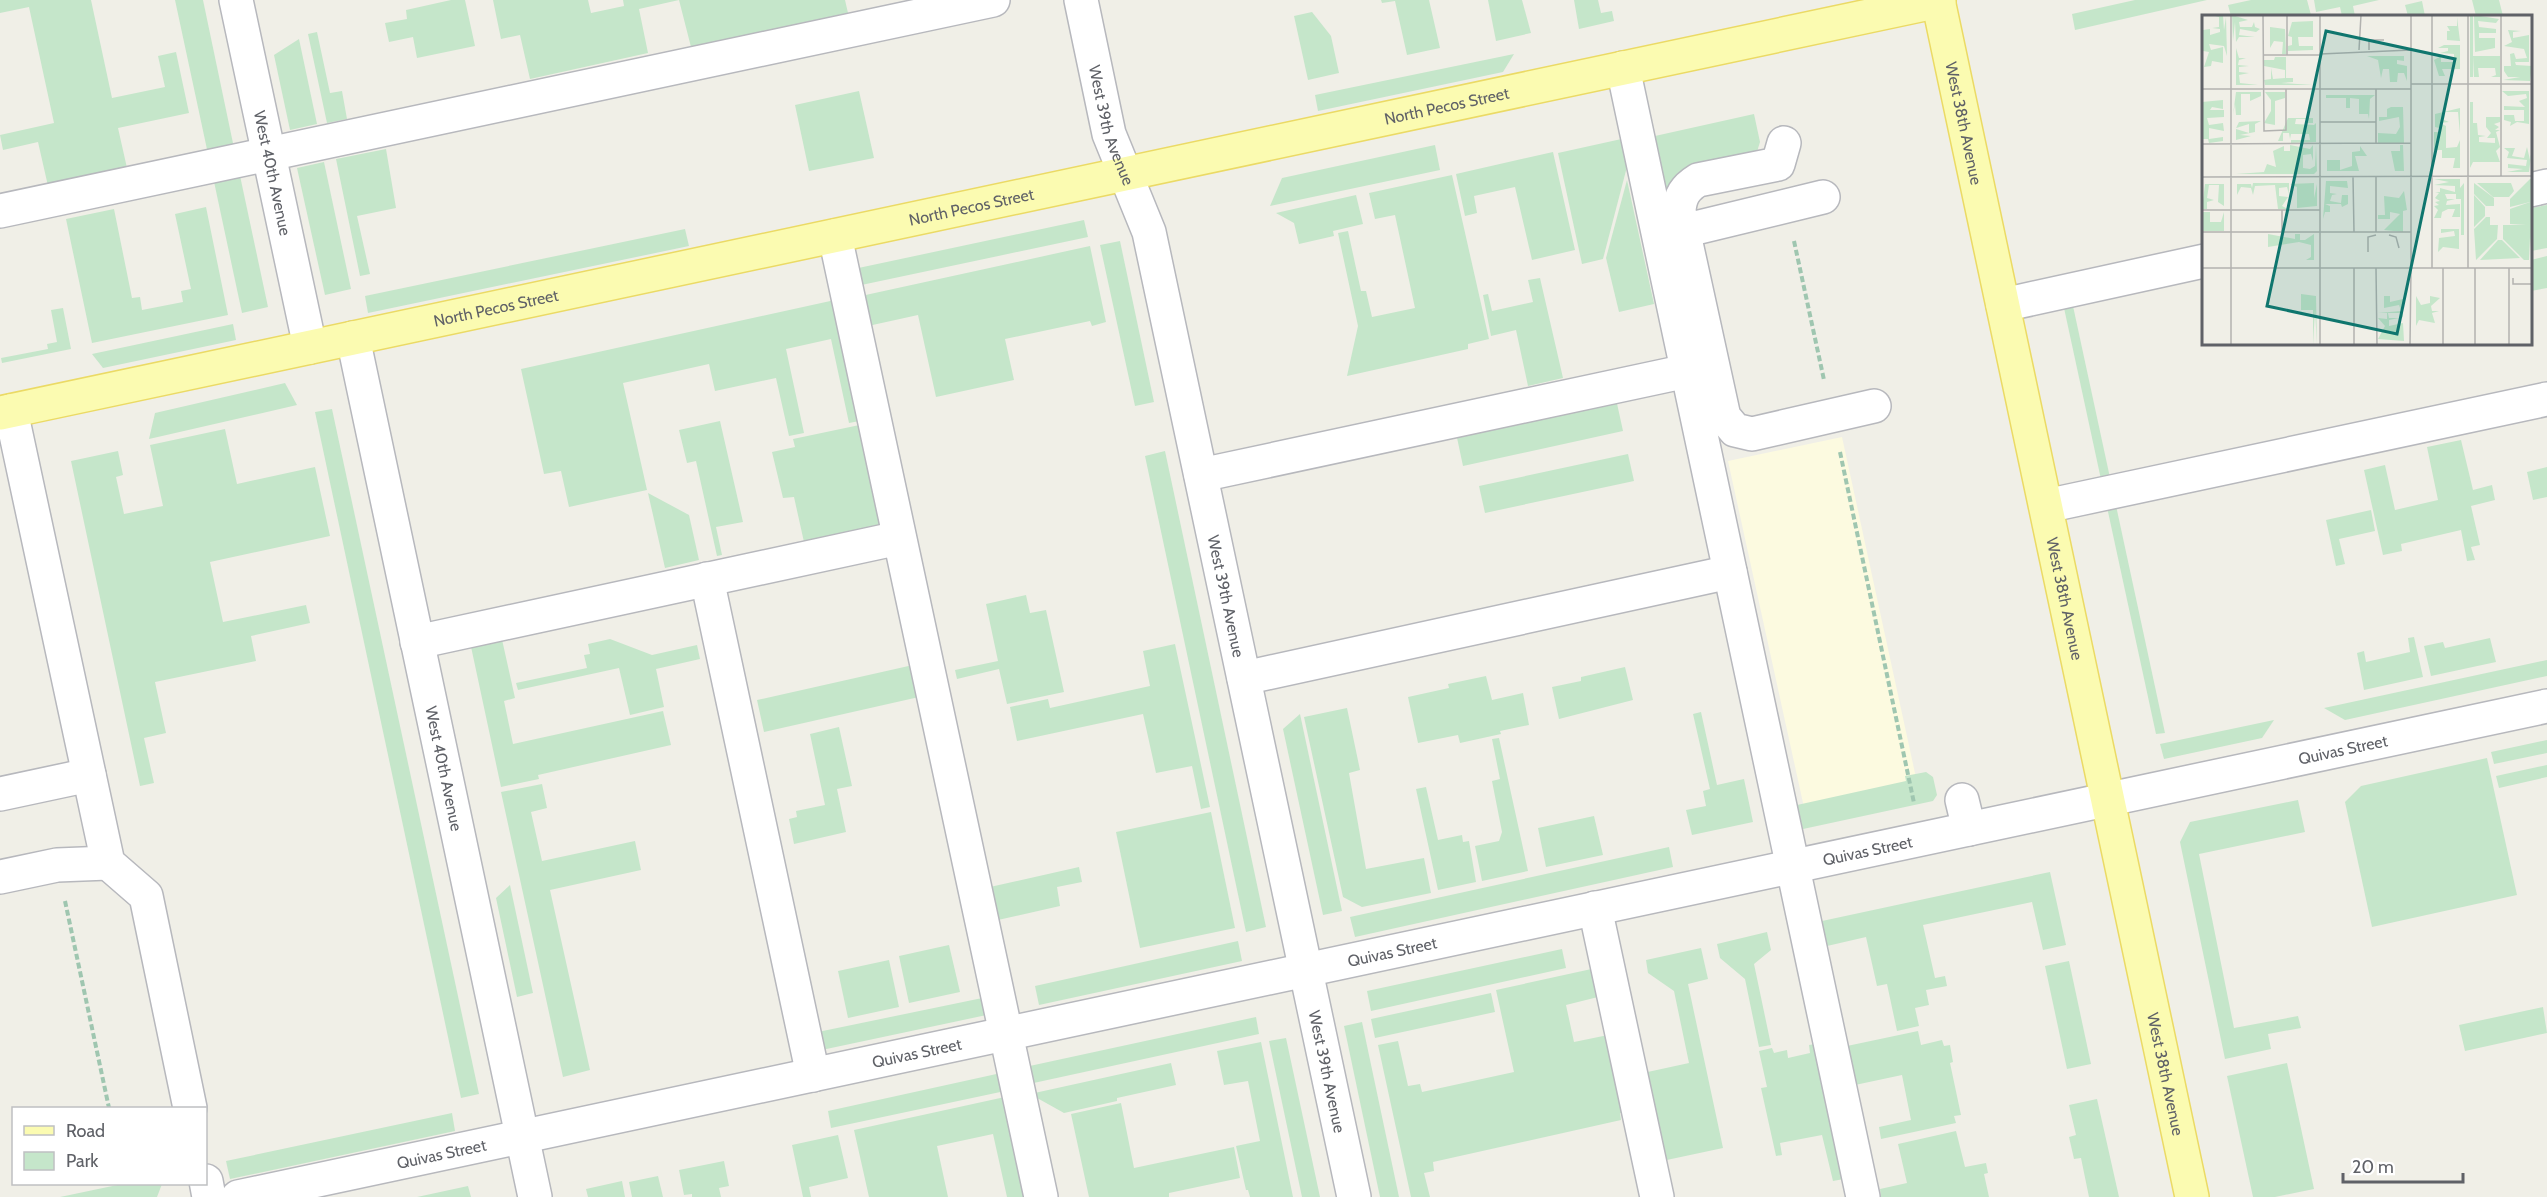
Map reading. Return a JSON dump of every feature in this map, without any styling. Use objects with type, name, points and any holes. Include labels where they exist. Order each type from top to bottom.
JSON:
[{"type":"main road","name":"North Pecos Street","points":[[5,412],[1940,0]]},
{"type":"main road","name":"West 38th Avenue","points":[[1940,0],[2192,1197]]},
{"type":"street","name":"West 40th Avenue","points":[[236,0],[310,347]]},
{"type":"street","points":[[0,212],[993,0]]},
{"type":"street","name":"West 39th Avenue","points":[[1081,0],[1109,134],[1149,232],[1354,1197]]},
{"type":"street","points":[[1623,68],[1863,1197]]},
{"type":"street","points":[[1784,143],[1778,164],[1698,180],[1689,185],[1680,203],[1679,211],[1721,408],[1728,424],[1735,430],[1752,434],[1874,406]]},
{"type":"street","points":[[2532,190],[2547,186]]},
{"type":"street","points":[[1683,231],[1823,197]]},
{"type":"street","points":[[835,236],[1041,1197]]},
{"type":"street","points":[[2003,304],[2202,261]]},
{"type":"street","name":"West 40th Avenue","points":[[353,338],[535,1197]]},
{"type":"street","points":[[1201,475],[1688,371]]},
{"type":"street","points":[[2046,506],[2547,399]]},
{"type":"street","points":[[5,412],[108,864],[146,896],[190,1107]]},
{"type":"street","points":[[417,642],[899,538]]},
{"type":"street","points":[[1244,678],[1730,572]]},
{"type":"street","points":[[707,579],[813,1075]]},
{"type":"street","name":"Quivas Street","points":[[238,1197],[1793,867],[1965,815],[2108,800],[2547,706]]},
{"type":"street","points":[[0,794],[89,775]]},
{"type":"street","points":[[0,877],[57,865],[108,864]]},
{"type":"street","points":[[1595,909],[1657,1197]]},
{"type":"path","points":[[1787,206],[1916,810]]},
{"type":"path","points":[[57,865],[109,1107]]},
{"type":"shaded area","points":[[1842,437],[1918,787],[1805,812],[1728,461]]},
{"type":"green space","points":[[0,0],[91,0],[112,98],[165,87],[158,56],[176,52],[189,113],[118,128],[127,168],[48,186],[38,142],[3,150],[0,135],[54,123],[29,7],[0,13]]},
{"type":"green space","points":[[175,0],[203,0],[234,148],[208,154]]},
{"type":"green space","points":[[451,0],[465,0],[475,46],[417,58],[413,37],[389,42],[385,23],[407,19],[406,10]]},
{"type":"green space","points":[[493,0],[588,0],[591,13],[624,6],[623,0],[679,0],[639,9],[648,53],[530,79],[520,35],[501,39]]},
{"type":"green space","points":[[679,0],[845,0],[848,13],[691,47]]},
{"type":"green space","points":[[1381,0],[1429,0],[1440,48],[1407,55],[1395,1],[1382,3]]},
{"type":"green space","points":[[1488,0],[1522,0],[1531,33],[1496,41]]},
{"type":"green space","points":[[1574,0],[1598,0],[1601,13],[1612,11],[1614,21],[1579,29]]},
{"type":"green space","points":[[2135,0],[2207,0],[2075,30],[2072,14]]},
{"type":"green space","points":[[2251,0],[2307,0],[2311,15],[2231,15],[2228,5]]},
{"type":"green space","points":[[2314,0],[2379,0],[2353,6],[2355,15],[2342,15],[2340,7],[2316,12]]},
{"type":"green space","points":[[2472,0],[2499,0],[2503,15],[2476,15]]},
{"type":"green space","points":[[2422,1],[2425,15],[2408,15],[2405,5]]},
{"type":"green space","points":[[1312,12],[1331,36],[1339,73],[1308,80],[1294,16]]},
{"type":"green space","points":[[317,32],[330,93],[342,91],[347,119],[327,123],[308,34]]},
{"type":"green space","points":[[299,39],[317,124],[290,130],[274,55]]},
{"type":"green space","points":[[1514,54],[1503,72],[1318,111],[1315,95]]},
{"type":"green space","points":[[859,91],[874,158],[809,171],[795,105]]},
{"type":"green space","points":[[1754,114],[1760,142],[1756,155],[1669,200],[1655,136]]},
{"type":"green space","points":[[1635,136],[1603,259],[1582,264],[1558,153]]},
{"type":"green space","points":[[1435,145],[1440,170],[1270,206],[1282,178]]},
{"type":"green space","points":[[386,149],[396,208],[357,216],[370,274],[360,276],[336,159]]},
{"type":"green space","points":[[1553,152],[1575,250],[1532,260],[1515,187],[1474,196],[1477,213],[1465,216],[1456,174]]},
{"type":"green space","points":[[324,162],[351,289],[325,295],[297,168]]},
{"type":"green space","points":[[239,171],[268,307],[242,313],[213,177]]},
{"type":"green space","points":[[1452,175],[1489,339],[1468,344],[1468,349],[1347,376],[1358,326],[1338,233],[1348,231],[1361,291],[1366,291],[1372,317],[1415,308],[1395,215],[1375,219],[1369,193]]},
{"type":"green space","points":[[1627,180],[1654,304],[1619,312],[1606,258]]},
{"type":"green space","points":[[1356,195],[1363,224],[1333,231],[1334,236],[1299,244],[1294,223],[1276,213]]},
{"type":"green space","points":[[2547,205],[2547,248],[2532,251],[2532,208]]},
{"type":"green space","points":[[206,207],[228,315],[92,343],[66,219],[114,209],[132,298],[140,297],[142,310],[183,302],[181,291],[191,289],[175,214]]},
{"type":"green space","points":[[1084,220],[1088,237],[852,287],[849,270]]},
{"type":"green space","points":[[685,229],[689,246],[368,313],[365,296]]},
{"type":"green space","points":[[1120,241],[1154,402],[1135,406],[1100,245]]},
{"type":"green space","points":[[1090,246],[1106,322],[1092,326],[1090,321],[1005,339],[1014,380],[936,397],[918,315],[868,326],[861,296]]},
{"type":"green space","points":[[2547,256],[2547,288],[2532,291],[2532,260]]},
{"type":"green space","points":[[1540,278],[1563,378],[1528,386],[1516,330],[1491,336],[1483,295],[1488,294],[1492,311],[1533,302],[1528,280]]},
{"type":"green space","points":[[844,298],[870,419],[849,423],[831,339],[786,349],[804,433],[789,436],[776,378],[715,391],[709,364],[623,383],[647,490],[569,507],[561,471],[544,474],[521,369]]},
{"type":"green space","points":[[2073,306],[2165,733],[2156,734],[2064,308]]},
{"type":"green space","points":[[63,308],[71,349],[2,363],[1,358],[48,349],[47,344],[57,342],[51,310]]},
{"type":"green space","points":[[233,324],[236,340],[103,368],[92,354]]},
{"type":"green space","points":[[285,383],[297,405],[149,439],[155,413]]},
{"type":"green space","points":[[1616,399],[1623,431],[1463,466],[1456,433]]},
{"type":"green space","points":[[332,409],[479,1094],[461,1098],[315,412]]},
{"type":"green space","points":[[720,421],[743,522],[716,527],[722,555],[717,556],[696,461],[687,463],[679,430]]},
{"type":"green space","points":[[869,423],[891,523],[804,542],[794,497],[783,498],[772,452],[795,447],[793,439]]},
{"type":"green space","points":[[225,429],[237,484],[315,467],[330,536],[210,562],[223,622],[306,605],[310,623],[251,636],[256,661],[155,682],[166,733],[144,738],[154,783],[140,786],[71,461],[118,451],[123,475],[116,477],[124,514],[163,506],[150,445]]},
{"type":"green space","points":[[2461,440],[2473,490],[2492,485],[2495,500],[2471,506],[2480,545],[2471,547],[2475,560],[2467,561],[2461,530],[2401,544],[2402,551],[2383,555],[2364,470],[2385,465],[2395,510],[2438,500],[2427,447]]},
{"type":"green space","points":[[1165,451],[1266,927],[1246,932],[1145,456]]},
{"type":"green space","points":[[1628,454],[1634,481],[1485,513],[1479,486]]},
{"type":"green space","points":[[2547,467],[2547,497],[2533,500],[2527,472]]},
{"type":"green space","points":[[648,493],[689,515],[699,560],[665,568]]},
{"type":"green space","points":[[2371,510],[2375,531],[2339,539],[2345,564],[2336,566],[2326,520]]},
{"type":"green space","points":[[1026,595],[1030,613],[1046,610],[1064,692],[1007,704],[999,669],[957,679],[955,670],[998,661],[986,604]]},
{"type":"green space","points":[[501,635],[515,698],[504,701],[513,744],[663,711],[671,745],[538,775],[539,779],[501,787],[470,642]]},
{"type":"green space","points":[[2414,637],[2423,677],[2364,690],[2357,653],[2364,651],[2366,662],[2410,652],[2408,638]]},
{"type":"green space","points":[[2490,638],[2496,662],[2431,676],[2424,646],[2443,642],[2445,648]]},
{"type":"green space","points":[[610,639],[652,655],[697,645],[700,659],[656,669],[664,707],[630,715],[619,668],[518,690],[516,683],[587,668],[584,655],[590,654],[588,644]]},
{"type":"green space","points":[[1175,644],[1210,807],[1201,809],[1192,766],[1156,773],[1143,714],[1017,741],[1010,707],[1048,699],[1050,708],[1150,686],[1143,651]]},
{"type":"green space","points":[[2547,660],[2547,676],[2345,720],[2324,708]]},
{"type":"green space","points":[[913,665],[919,697],[764,732],[757,700]]},
{"type":"green space","points":[[1625,667],[1633,700],[1559,719],[1552,687],[1581,681],[1581,677]]},
{"type":"green space","points":[[1486,676],[1492,700],[1523,693],[1529,725],[1460,743],[1458,735],[1418,743],[1408,697],[1449,688],[1448,684]]},
{"type":"green space","points":[[1347,708],[1360,770],[1349,773],[1366,869],[1424,858],[1431,893],[1362,907],[1343,897],[1304,717]]},
{"type":"green space","points":[[1701,712],[1717,785],[1744,779],[1753,822],[1692,835],[1686,810],[1706,806],[1703,791],[1710,789],[1693,714]]},
{"type":"green space","points":[[1300,714],[1342,911],[1323,915],[1283,729]]},
{"type":"green space","points":[[2274,720],[2262,738],[2164,759],[2160,744]]},
{"type":"green space","points":[[839,727],[852,786],[837,789],[846,832],[794,844],[789,819],[797,817],[796,811],[825,805],[810,734]]},
{"type":"green space","points":[[1499,738],[1528,871],[1482,881],[1475,846],[1499,841],[1502,832],[1492,781],[1500,779],[1492,739]]},
{"type":"green space","points":[[2547,740],[2547,753],[2494,764],[2491,752]]},
{"type":"green space","points":[[2487,758],[2517,895],[2372,927],[2345,802],[2361,786]]},
{"type":"green space","points":[[2547,765],[2547,777],[2499,788],[2496,776]]},
{"type":"green space","points":[[1926,772],[1933,777],[1937,795],[1933,801],[1803,829],[1797,805],[1906,781],[1905,776]]},
{"type":"green space","points":[[542,784],[547,808],[531,812],[542,861],[635,841],[641,870],[550,890],[590,1070],[563,1077],[501,792]]},
{"type":"green space","points":[[1426,787],[1438,840],[1462,835],[1463,842],[1469,841],[1476,882],[1438,890],[1416,789]]},
{"type":"green space","points":[[2298,800],[2305,832],[2199,854],[2234,1028],[2298,1016],[2301,1028],[2268,1034],[2271,1049],[2225,1059],[2180,842],[2190,822]]},
{"type":"green space","points":[[1211,812],[1235,928],[1140,948],[1116,832]]},
{"type":"green space","points":[[1594,816],[1603,855],[1546,867],[1538,828]]},
{"type":"green space","points":[[1669,847],[1673,867],[1355,937],[1350,917]]},
{"type":"green space","points":[[1079,867],[1082,882],[1057,887],[1060,906],[998,920],[990,887]]},
{"type":"green space","points":[[2050,872],[2066,945],[2043,950],[2032,902],[1923,925],[1935,978],[1945,976],[1947,986],[1926,990],[1929,1005],[1915,1008],[1919,1026],[1897,1031],[1887,984],[1877,986],[1866,937],[1827,946],[1822,921]]},
{"type":"green space","points":[[510,885],[533,993],[517,997],[496,898]]},
{"type":"green space","points":[[1767,932],[1771,950],[1754,964],[1771,1045],[1759,1047],[1745,979],[1720,958],[1717,944]]},
{"type":"green space","points":[[1238,941],[1242,961],[1039,1005],[1035,986]]},
{"type":"green space","points":[[949,945],[960,992],[909,1003],[899,956]]},
{"type":"green space","points":[[1701,948],[1708,979],[1688,984],[1723,1148],[1662,1161],[1643,1073],[1689,1063],[1674,991],[1648,973],[1646,960]]},
{"type":"green space","points":[[1562,949],[1566,968],[1371,1011],[1367,991]]},
{"type":"green space","points":[[889,960],[899,1007],[848,1018],[838,971]]},
{"type":"green space","points":[[2069,961],[2091,1064],[2067,1069],[2045,966]]},
{"type":"green space","points":[[1596,968],[1602,996],[1566,1005],[1574,1042],[1613,1034],[1630,1111],[1620,1113],[1621,1120],[1433,1162],[1434,1171],[1424,1173],[1430,1197],[1411,1197],[1378,1045],[1398,1041],[1408,1086],[1420,1084],[1422,1092],[1514,1072],[1496,990]]},
{"type":"green space","points":[[1491,993],[1495,1012],[1375,1038],[1371,1019]]},
{"type":"green space","points":[[992,996],[996,1013],[817,1051],[813,1033]]},
{"type":"green space","points":[[2543,1007],[2547,1033],[2465,1051],[2459,1025]]},
{"type":"green space","points":[[1256,1017],[1259,1034],[1029,1084],[1025,1067]]},
{"type":"green space","points":[[1362,1022],[1399,1197],[1380,1197],[1344,1026]]},
{"type":"green space","points":[[1918,1031],[1921,1045],[1942,1040],[1944,1046],[1950,1045],[1953,1062],[1950,1063],[1961,1115],[1954,1116],[1956,1123],[1881,1139],[1879,1127],[1911,1120],[1902,1075],[1855,1085],[1847,1046]]},
{"type":"green space","points":[[1286,1038],[1320,1197],[1302,1197],[1269,1041]]},
{"type":"green space","points":[[1261,1042],[1293,1197],[1250,1197],[1246,1190],[1236,1146],[1260,1141],[1248,1081],[1224,1085],[1217,1051]]},
{"type":"green space","points":[[1821,1043],[1849,1178],[1833,1181],[1822,1135],[1780,1143],[1782,1155],[1776,1156],[1761,1088],[1767,1087],[1759,1051],[1772,1048],[1774,1053],[1787,1050],[1788,1058],[1810,1053],[1809,1045]]},
{"type":"green space","points":[[1171,1063],[1176,1085],[1064,1113],[1030,1094]]},
{"type":"green space","points":[[2287,1063],[2314,1189],[2275,1197],[2253,1197],[2227,1076]]},
{"type":"green space","points":[[1001,1073],[1005,1091],[831,1128],[828,1111]]},
{"type":"green space","points":[[1014,1095],[1036,1197],[1007,1197],[993,1134],[937,1146],[948,1197],[869,1197],[854,1130]]},
{"type":"green space","points":[[2097,1099],[2119,1197],[2089,1197],[2081,1158],[2074,1159],[2069,1137],[2076,1135],[2069,1105]]},
{"type":"green space","points":[[1121,1103],[1134,1168],[1234,1147],[1240,1178],[1169,1193],[1169,1197],[1089,1197],[1071,1114]]},
{"type":"green space","points":[[452,1113],[455,1131],[230,1179],[226,1161]]},
{"type":"green space","points":[[1956,1131],[1965,1167],[1986,1163],[1988,1173],[1984,1174],[1989,1197],[1881,1197],[1880,1189],[1907,1183],[1898,1144]]},
{"type":"green space","points":[[838,1135],[848,1178],[809,1187],[811,1197],[803,1197],[792,1145]]},
{"type":"green space","points":[[724,1161],[729,1186],[719,1188],[721,1197],[684,1195],[679,1170]]},
{"type":"green space","points":[[658,1176],[663,1197],[632,1197],[629,1182]]},
{"type":"green space","points":[[622,1181],[625,1197],[588,1197],[586,1189]]},
{"type":"green space","points":[[117,1185],[162,1185],[157,1197],[60,1197]]},
{"type":"green space","points":[[468,1186],[471,1197],[417,1197]]}]
